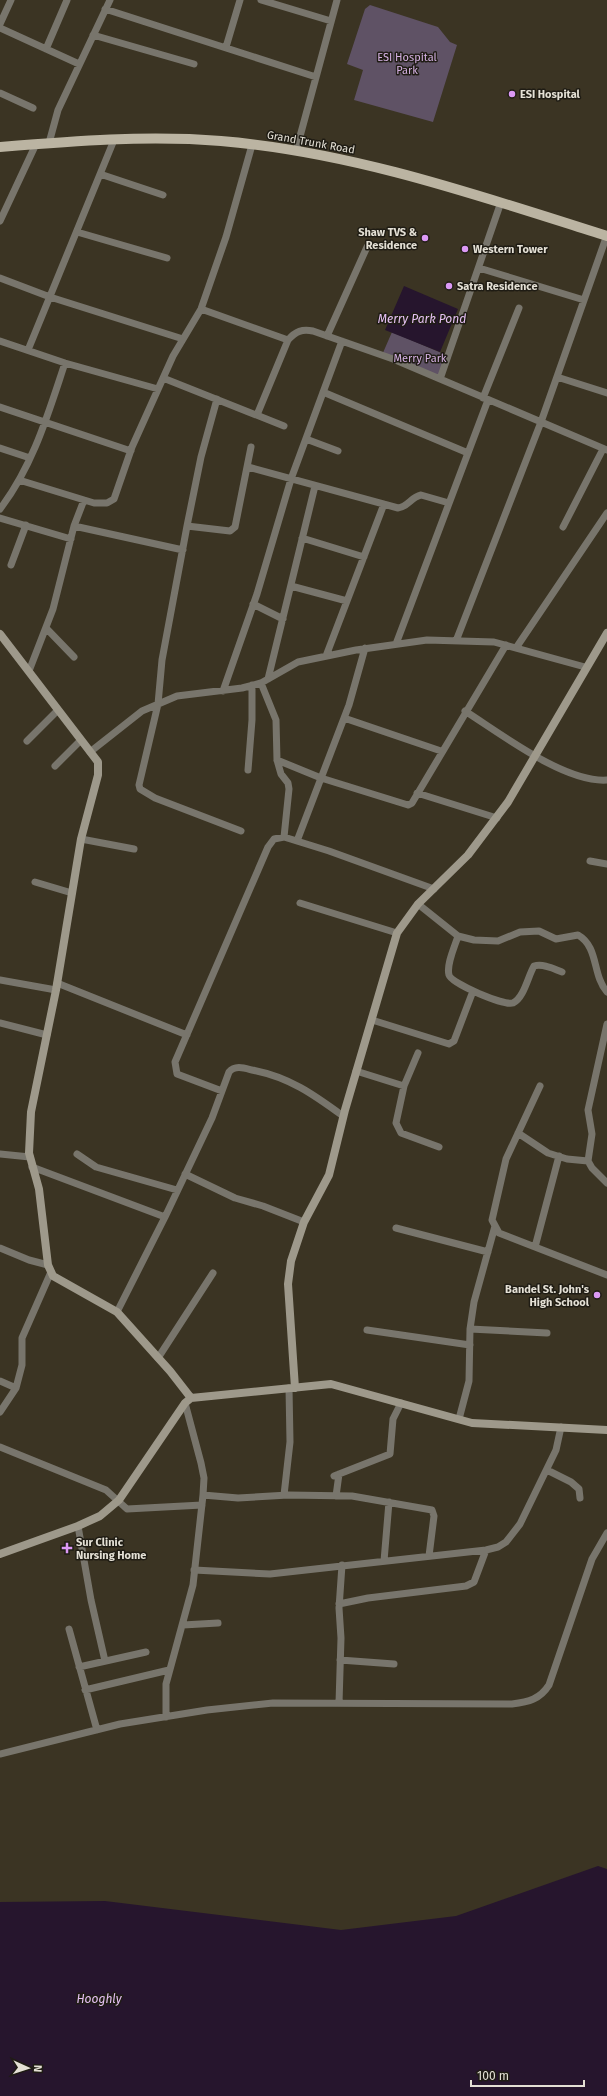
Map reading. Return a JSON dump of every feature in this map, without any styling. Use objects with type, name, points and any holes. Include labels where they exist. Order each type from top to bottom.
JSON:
[{"type":"main road","name":"Grand Trunk Road","points":[[0,147],[114,140],[179,139],[252,145],[296,151],[333,157],[412,175],[607,236]]},
{"type":"street","points":[[0,24],[11,0]]},
{"type":"street","points":[[46,49],[67,0]]},
{"type":"street","points":[[49,143],[58,110],[110,0]]},
{"type":"street","points":[[226,47],[240,0]]},
{"type":"street","points":[[261,0],[331,21]]},
{"type":"street","points":[[296,151],[337,0]]},
{"type":"street","points":[[105,9],[316,77]]},
{"type":"street","points":[[0,28],[79,64]]},
{"type":"street","points":[[93,35],[194,64]]},
{"type":"street","points":[[0,93],[33,108]]},
{"type":"street","points":[[28,350],[114,140]]},
{"type":"street","points":[[0,221],[36,144]]},
{"type":"street","points":[[19,480],[94,503],[107,503],[114,499],[131,451],[163,378],[183,339],[201,309],[226,237],[252,145]]},
{"type":"street","points":[[100,174],[163,194]]},
{"type":"street","points":[[440,379],[501,202]]},
{"type":"street","points":[[77,232],[167,258]]},
{"type":"street","points":[[456,641],[541,422],[607,236]]},
{"type":"street","points":[[327,336],[367,247]]},
{"type":"street","points":[[479,268],[584,300]]},
{"type":"street","points":[[0,278],[50,297],[183,339]]},
{"type":"street","points":[[396,644],[450,503],[519,308]]},
{"type":"street","points":[[201,309],[288,340]]},
{"type":"street","points":[[257,415],[288,340],[293,334],[303,329],[342,341],[440,379],[605,449],[563,527]]},
{"type":"street","points":[[0,341],[65,363],[158,389]]},
{"type":"street","points":[[223,691],[253,604],[291,479],[342,341]]},
{"type":"street","points":[[0,509],[19,480],[30,458],[45,423],[65,363]]},
{"type":"street","points":[[557,377],[607,393]]},
{"type":"street","points":[[163,378],[284,426]]},
{"type":"street","points":[[323,392],[468,453]]},
{"type":"street","points":[[217,399],[201,457],[187,526],[162,660],[158,704],[140,777],[140,789],[155,798],[241,831]]},
{"type":"street","points":[[0,407],[131,451]]},
{"type":"street","points":[[306,439],[338,451]]},
{"type":"street","points":[[187,526],[230,531],[233,530],[235,527],[248,468],[251,447]]},
{"type":"street","points":[[0,448],[30,458]]},
{"type":"street","points":[[248,468],[398,508],[404,507],[416,496],[421,495],[450,503]]},
{"type":"street","points":[[284,837],[289,789],[288,783],[281,774],[277,760],[276,720],[265,681],[283,619],[315,486]]},
{"type":"street","points":[[29,672],[53,609],[74,526],[84,500]]},
{"type":"street","points":[[326,656],[384,504]]},
{"type":"street","points":[[516,648],[607,513]]},
{"type":"street","points":[[0,518],[71,539]]},
{"type":"street","points":[[11,565],[26,526]]},
{"type":"street","points":[[74,526],[183,550]]},
{"type":"street","points":[[302,538],[364,557]]},
{"type":"street","points":[[291,586],[347,601]]},
{"type":"street","points":[[253,604],[283,619]]},
{"type":"street","points":[[46,628],[74,657]]},
{"type":"street","points":[[284,1496],[290,1442],[292,1388],[288,1284],[291,1261],[304,1222],[329,1175],[343,1116],[397,933],[418,904],[468,855],[497,818],[508,802],[607,633]]},
{"type":"street","points":[[0,634],[98,762],[98,774],[81,839],[57,986],[31,1112],[30,1157],[39,1189],[50,1269],[53,1276],[117,1312],[158,1358],[188,1401],[204,1478],[203,1495],[193,1585],[183,1625],[169,1670],[165,1699],[166,1717]]},
{"type":"street","points":[[90,752],[142,711],[177,696],[223,691],[252,685],[265,681],[298,662],[365,648],[428,640],[494,642],[586,667]]},
{"type":"street","points":[[277,760],[321,778],[401,804],[408,805],[412,803],[441,751],[506,645]]},
{"type":"street","points":[[297,841],[344,718],[365,648]]},
{"type":"street","points":[[248,770],[252,720],[252,685]]},
{"type":"street","points":[[27,741],[58,710]]},
{"type":"street","points":[[465,711],[535,755],[577,777],[607,780]]},
{"type":"street","points":[[344,718],[441,751]]},
{"type":"street","points":[[55,766],[81,740]]},
{"type":"street","points":[[417,793],[497,818]]},
{"type":"street","points":[[222,1091],[177,1074],[175,1062],[268,847],[274,839],[284,837],[297,841],[434,889]]},
{"type":"street","points":[[81,839],[134,849]]},
{"type":"street","points":[[590,861],[607,864]]},
{"type":"street","points":[[35,882],[72,893]]},
{"type":"street","points":[[300,903],[397,933]]},
{"type":"street","points":[[418,904],[458,936],[488,942],[498,941],[520,932],[539,931],[556,939],[578,935],[585,939],[592,951],[600,982],[607,992]]},
{"type":"street","points":[[458,936],[449,969],[449,976],[452,980],[473,990],[506,1003],[513,1002],[519,998],[534,966],[546,966],[562,972]]},
{"type":"street","points":[[0,980],[57,986],[187,1035]]},
{"type":"street","points":[[372,1020],[449,1044],[454,1041],[473,990]]},
{"type":"street","points":[[0,1023],[47,1035]]},
{"type":"street","points":[[607,1024],[588,1110],[592,1134],[588,1161],[592,1168],[607,1184]]},
{"type":"street","points":[[418,1053],[404,1086],[396,1123],[397,1128],[401,1133],[439,1147]]},
{"type":"street","points":[[117,1312],[212,1118],[229,1072],[232,1068],[267,1073],[306,1089],[343,1116]]},
{"type":"street","points":[[356,1071],[404,1086]]},
{"type":"street","points":[[540,1086],[506,1159],[492,1220],[500,1232],[607,1275]]},
{"type":"street","points":[[518,1133],[548,1153],[588,1161]]},
{"type":"street","points":[[0,1154],[30,1157]]},
{"type":"street","points":[[77,1154],[96,1167],[177,1190]]},
{"type":"street","points":[[535,1247],[559,1156]]},
{"type":"street","points":[[32,1167],[165,1216]]},
{"type":"street","points":[[185,1174],[235,1198],[264,1206],[304,1222]]},
{"type":"street","points":[[459,1419],[468,1381],[470,1330],[474,1302],[495,1226]]},
{"type":"street","points":[[396,1228],[488,1252]]},
{"type":"street","points":[[0,1248],[50,1269]]},
{"type":"street","points":[[0,1412],[16,1388],[22,1365],[22,1338],[50,1269]]},
{"type":"street","points":[[158,1358],[213,1273]]},
{"type":"street","points":[[367,1330],[470,1345]]},
{"type":"street","points":[[470,1330],[547,1333]]},
{"type":"street","points":[[0,1381],[16,1388]]},
{"type":"street","points":[[0,1554],[78,1526],[100,1516],[119,1500],[188,1401],[332,1384],[472,1422],[607,1430]]},
{"type":"street","points":[[336,1496],[336,1475],[390,1454],[393,1419],[400,1403]]},
{"type":"street","points":[[194,1570],[270,1574],[486,1550],[498,1547],[506,1542],[520,1524],[556,1450],[561,1427]]},
{"type":"street","points":[[0,1447],[106,1490],[119,1500],[127,1509],[136,1510],[202,1505]]},
{"type":"street","points":[[547,1470],[571,1482],[579,1489],[580,1498]]},
{"type":"street","points":[[203,1495],[238,1498],[336,1496],[389,1502],[432,1510],[434,1516],[429,1556]]},
{"type":"street","points":[[384,1561],[389,1502]]},
{"type":"street","points":[[78,1526],[91,1600],[105,1661]]},
{"type":"street","points":[[0,1754],[120,1724],[273,1703],[512,1704],[537,1699],[550,1685],[592,1559],[607,1533]]},
{"type":"street","points":[[339,1604],[368,1598],[466,1586],[474,1582],[486,1550]]},
{"type":"street","points":[[339,1703],[341,1638],[339,1604],[342,1565]]},
{"type":"street","points":[[183,1625],[218,1623]]},
{"type":"street","points":[[69,1629],[97,1730]]},
{"type":"street","points":[[79,1667],[146,1652]]},
{"type":"street","points":[[340,1660],[394,1664]]},
{"type":"street","points":[[86,1690],[169,1670]]},
{"type":"green space","name":"ESI Hospital Park","points":[[370,5],[438,27],[450,42],[457,45],[433,122],[354,100],[363,70],[347,64],[365,9]]},
{"type":"green space","name":"Merry Park","points":[[392,332],[451,357],[441,380],[382,355]]},
{"type":"water","name":"Merry Park Pond","points":[[404,286],[458,309],[440,352],[385,330]]},
{"type":"water","name":"Hooghly","points":[[598,1866],[607,1869],[607,2096],[0,2096],[0,1902],[105,1901],[341,1930],[456,1916]]},
{"type":"place","name":"ESI Hospital","points":[[512,94]]},
{"type":"place","name":"Shaw TVS & Residence","points":[[425,238]]},
{"type":"place","name":"Western Tower","points":[[465,249]]},
{"type":"place","name":"Satra Residence","points":[[449,286]]},
{"type":"place","name":"Bandel St. John's High School","points":[[597,1295]]},
{"type":"place","name":"Sur Clinic Nursing Home","points":[[67,1548]]}]
